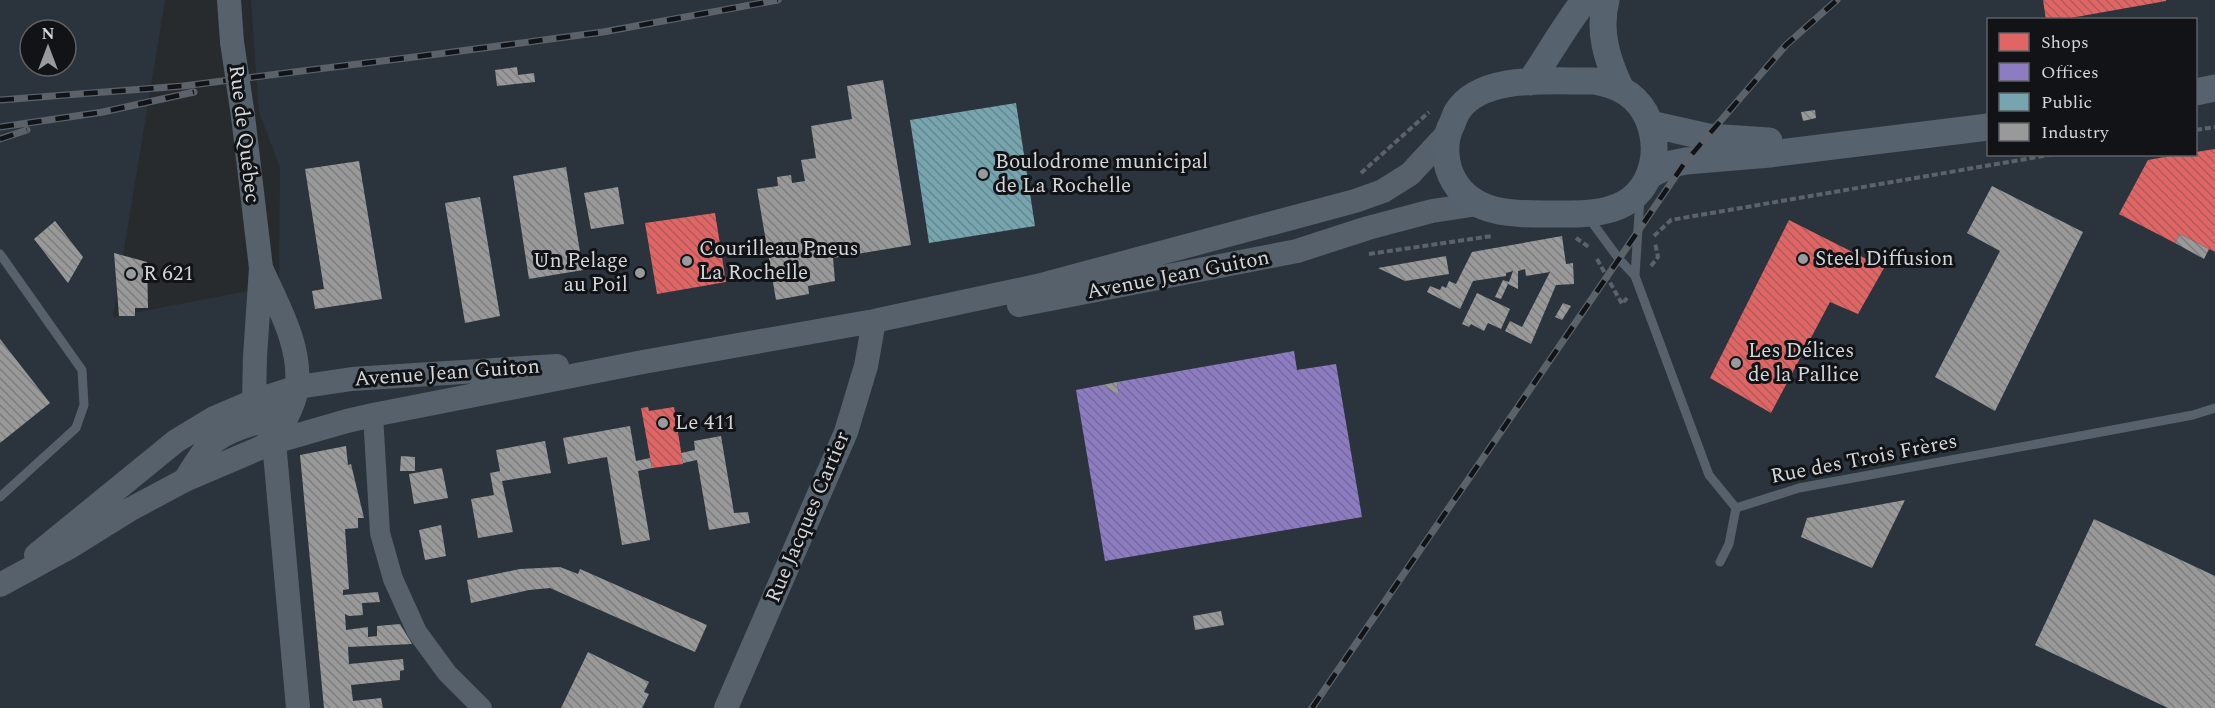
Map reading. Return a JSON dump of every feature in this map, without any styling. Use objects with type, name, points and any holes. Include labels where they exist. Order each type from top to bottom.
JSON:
[{"type":"main road","points":[[1530,82],[1585,0]]},
{"type":"main road","points":[[1606,0],[1602,23],[1604,41],[1611,69],[1620,87]]},
{"type":"main road","points":[[1645,183],[1654,164],[1655,146],[1650,124],[1645,111],[1636,99],[1620,87],[1594,81],[1530,82],[1493,86],[1473,96],[1458,110],[1448,133],[1446,151],[1448,166],[1454,182],[1478,204],[1491,210],[1512,214],[1586,213],[1611,209],[1627,202],[1645,183],[1671,164],[1686,161],[1731,159],[1987,127]]},
{"type":"main road","points":[[2197,92],[2215,88]]},
{"type":"main road","points":[[1650,124],[1708,137],[1842,146]]},
{"type":"street","name":"Rue de Québec","points":[[229,0],[232,42],[261,268],[255,357],[259,410],[274,442],[298,708]]},
{"type":"street","name":"Avenue Jean Guiton","points":[[4,582],[68,548],[129,510],[185,480],[274,442],[374,415],[643,362],[874,321],[1037,286],[1355,201],[1383,190],[1410,174],[1448,133]]},
{"type":"street","name":"Avenue Jean Guiton","points":[[874,321],[1033,303],[1297,251],[1368,228],[1432,211],[1478,204]]},
{"type":"street","points":[[1181,248],[1187,273]]},
{"type":"street","name":"Rue de Québec","points":[[261,268],[289,332],[295,355],[297,387],[274,442]]},
{"type":"street","name":"Rue Jacques Cartier","points":[[726,708],[846,432],[866,366],[874,321]]},
{"type":"street","name":"Avenue Jean Guiton","points":[[259,410],[297,387],[352,379],[643,362]]},
{"type":"street","points":[[185,480],[213,443],[259,410]]},
{"type":"street","points":[[4,582],[62,532],[176,441],[214,418],[259,410],[288,412]]},
{"type":"street","points":[[374,415],[380,533],[393,579],[417,632],[447,673],[482,708]]},
{"type":"lane","points":[[1635,276],[1645,183]]},
{"type":"lane","points":[[1586,213],[1601,236],[1635,276],[1709,475],[1736,508],[1729,544],[1720,562]]},
{"type":"lane","points":[[0,254],[82,370],[84,405],[76,428],[0,497]]},
{"type":"lane","name":"Rue des Trois Frères","points":[[1736,508],[1799,488],[2193,415],[2215,408]]},
{"type":"path","points":[[2197,130],[2215,127]]},
{"type":"shaded area","points":[[0,0],[165,0],[113,317],[279,285],[280,168],[259,112],[251,0],[2215,0],[2215,708],[0,708]]},
{"type":"building: Shops","points":[[2043,0],[2166,0],[2070,18],[2046,18]]},
{"type":"building: Shops","points":[[2215,149],[2215,252],[2180,234],[2175,243],[2119,214],[2148,160],[2170,156],[2197,156],[2197,152]]},
{"type":"building: Shops","points":[[715,213],[726,282],[657,294],[645,223]]},
{"type":"building: Shops","points":[[1789,220],[1884,268],[1858,314],[1830,302],[1771,413],[1710,378]]},
{"type":"building: Shops","points":[[648,407],[649,411],[674,407],[683,464],[652,468],[641,408]]},
{"type":"building: Offices","points":[[1294,351],[1297,370],[1336,364],[1362,517],[1105,561],[1076,390],[1102,385],[1119,395],[1117,382]]},
{"type":"building: Public","points":[[1016,103],[1035,226],[929,243],[910,120]]},
{"type":"building: Industry","points":[[517,67],[518,75],[534,73],[535,82],[497,86],[495,70]]},
{"type":"building: Industry","points":[[883,80],[911,245],[833,258],[835,281],[808,286],[809,294],[776,300],[757,189],[778,186],[777,177],[791,175],[792,183],[805,181],[801,160],[816,158],[811,126],[852,119],[847,86]]},
{"type":"building: Industry","points":[[1815,110],[1816,118],[1803,121],[1801,112]]},
{"type":"building: Industry","points":[[359,161],[382,299],[315,309],[312,291],[324,289],[305,169]]},
{"type":"building: Industry","points":[[566,167],[583,270],[529,279],[513,176]]},
{"type":"building: Industry","points":[[1992,186],[2083,232],[1995,411],[1935,377],[2000,251],[1967,233]]},
{"type":"building: Industry","points":[[618,187],[624,224],[591,229],[584,193]]},
{"type":"building: Industry","points":[[480,197],[500,316],[465,323],[445,203]]},
{"type":"building: Industry","points":[[55,221],[83,257],[68,283],[34,239]]},
{"type":"building: Industry","points":[[2180,234],[2209,249],[2204,259],[2175,243]]},
{"type":"building: Industry","points":[[1562,236],[1566,264],[1573,263],[1574,284],[1556,285],[1531,344],[1505,331],[1510,321],[1522,327],[1550,272],[1526,276],[1525,269],[1518,271],[1518,289],[1508,284],[1501,299],[1495,297],[1503,280],[1509,282],[1513,271],[1506,273],[1506,276],[1473,281],[1460,309],[1427,292],[1430,286],[1440,290],[1442,286],[1446,288],[1449,281],[1456,284],[1472,252]]},
{"type":"building: Industry","name":"R 621","points":[[114,253],[147,262],[148,308],[135,308],[135,316],[119,316]]},
{"type":"building: Industry","points":[[1446,256],[1449,274],[1405,281],[1378,268]]},
{"type":"building: Industry","points":[[1477,293],[1510,309],[1501,329],[1488,323],[1484,331],[1471,324],[1469,327],[1462,324]]},
{"type":"building: Industry","points":[[1563,303],[1571,306],[1562,320],[1555,317]]},
{"type":"building: Industry","points":[[0,339],[50,403],[0,443]]},
{"type":"building: Industry","points":[[1117,382],[1119,395],[1102,385]]},
{"type":"building: Industry","points":[[630,426],[636,461],[650,458],[652,468],[638,471],[650,540],[622,545],[607,457],[568,464],[563,438]]},
{"type":"building: Industry","points":[[721,436],[734,513],[748,512],[750,523],[709,530],[697,460],[683,463],[681,453],[695,450],[694,441]]},
{"type":"building: Industry","points":[[545,441],[551,473],[502,481],[513,532],[478,538],[471,499],[494,495],[490,473],[500,471],[496,450]]},
{"type":"building: Industry","points":[[346,446],[348,465],[351,464],[364,518],[358,518],[358,528],[345,529],[349,589],[343,590],[343,595],[378,592],[380,602],[362,603],[363,615],[345,614],[346,630],[368,627],[368,637],[377,636],[377,626],[400,624],[412,644],[348,647],[349,664],[403,659],[404,670],[400,671],[400,680],[351,685],[353,701],[381,698],[383,708],[324,708],[300,455]]},
{"type":"building: Industry","points":[[401,456],[415,457],[415,471],[400,471]]},
{"type":"building: Industry","points":[[442,468],[448,498],[414,504],[409,474]]},
{"type":"building: Industry","points":[[1905,500],[1872,568],[1801,537],[1807,518]]},
{"type":"building: Industry","points":[[2094,519],[2215,576],[2215,708],[2168,708],[2035,645]]},
{"type":"building: Industry","points":[[441,525],[446,556],[425,560],[419,530]]},
{"type":"building: Industry","points":[[560,567],[578,574],[580,569],[707,625],[695,652],[550,588],[529,590],[471,603],[467,580],[520,569]]},
{"type":"building: Industry","points":[[1221,611],[1224,625],[1195,630],[1193,616]]},
{"type":"building: Industry","points":[[588,652],[649,682],[644,692],[649,694],[642,708],[561,708]]},
{"type":"railway","points":[[0,100],[183,86],[438,54],[603,32],[778,0]]},
{"type":"railway","points":[[1312,708],[1686,161],[1786,45],[1837,0]]},
{"type":"railway","points":[[0,127],[103,112],[194,92]]},
{"type":"railway","points":[[0,139],[27,130]]},
{"type":"place","name":"Boulodrome municipal de La Rochelle","points":[[983,174]]},
{"type":"place","name":"Steel Diffusion","points":[[1803,259]]},
{"type":"place","name":"Courilleau Pneus La Rochelle","points":[[687,261]]},
{"type":"place","name":"Un Pelage au Poil","points":[[640,273]]},
{"type":"place","name":"R 621","points":[[131,274]]},
{"type":"place","name":"Les Délices de la Pallice","points":[[1736,363]]},
{"type":"place","name":"Le 411","points":[[663,423]]}]
